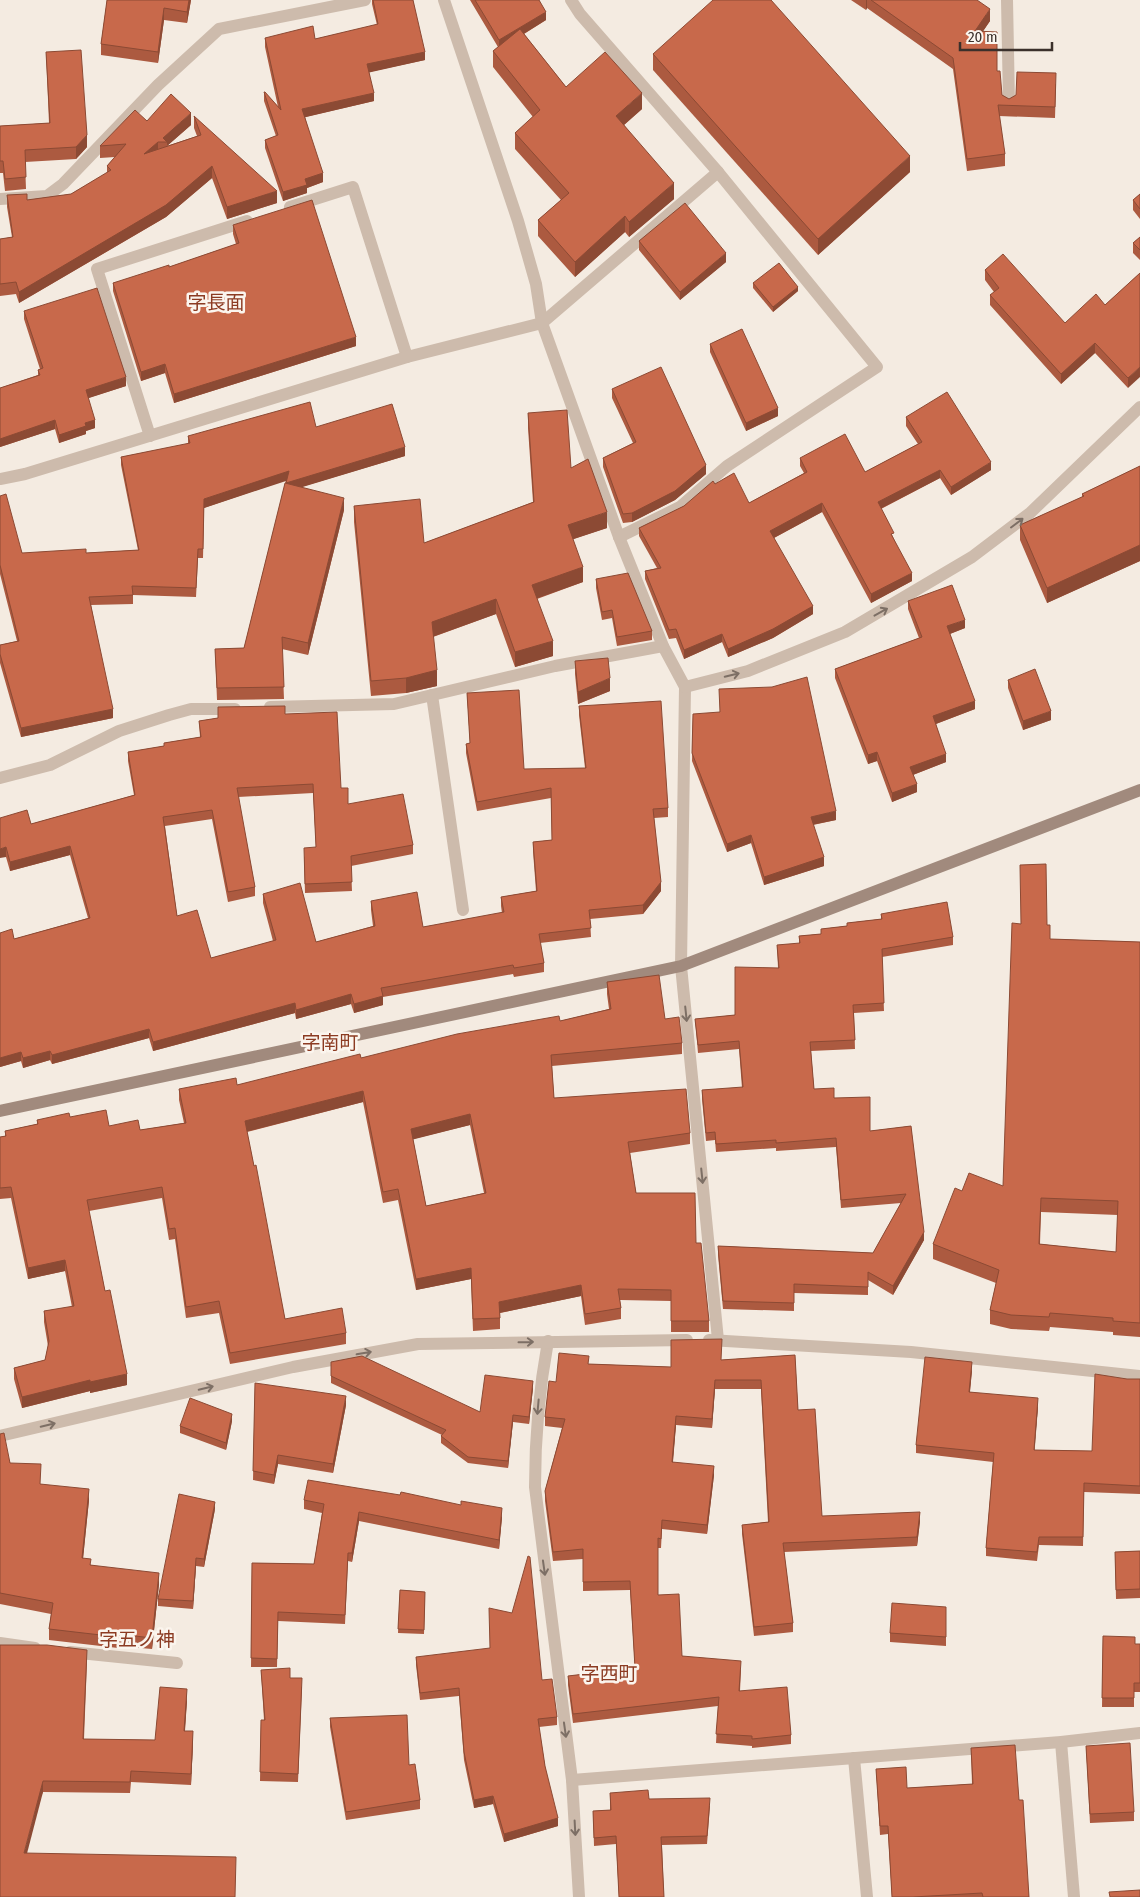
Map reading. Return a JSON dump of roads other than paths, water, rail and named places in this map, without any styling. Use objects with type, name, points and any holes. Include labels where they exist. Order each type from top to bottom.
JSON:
[{"type":"street","points":[[0,199],[47,196],[63,184],[158,86],[219,29],[366,0]]},
{"type":"street","points":[[444,0],[518,221],[536,284],[542,323],[619,537],[663,646],[685,687],[681,966],[718,1340]]},
{"type":"street","points":[[571,0],[580,14],[718,172],[877,367],[727,466],[680,507],[619,537]]},
{"type":"street","points":[[1006,1],[1009,102]]},
{"type":"street","points":[[0,478],[25,474],[407,357],[542,323],[718,172]]},
{"type":"street","points":[[277,211],[352,187],[407,357]]},
{"type":"street","points":[[150,436],[97,269],[258,217]]},
{"type":"street","points":[[685,687],[748,671],[845,632],[955,568],[1030,514],[1140,407]]},
{"type":"street","points":[[0,778],[50,766],[119,731],[191,709],[394,704],[555,666],[663,646]]},
{"type":"street","points":[[432,695],[463,910]]},
{"type":"street","points":[[0,1111],[681,966],[1140,790]]},
{"type":"street","points":[[0,1436],[302,1366],[418,1344],[718,1340],[911,1352],[1140,1376]]},
{"type":"street","points":[[548,1341],[539,1389],[535,1438],[535,1487],[572,1780],[579,1897]]},
{"type":"street","points":[[0,1643],[177,1664]]},
{"type":"street","points":[[572,1780],[1061,1742],[1140,1733]]},
{"type":"street","points":[[1061,1742],[1074,1897]]},
{"type":"street","points":[[854,1758],[867,1897]]},
{"type":"district","name":"字長面","points":[[216,302]]},
{"type":"district","name":"字南町","points":[[330,1042]]},
{"type":"district","name":"字五ノ神","points":[[137,1639]]},
{"type":"district","name":"字西町","points":[[609,1673]]}]
